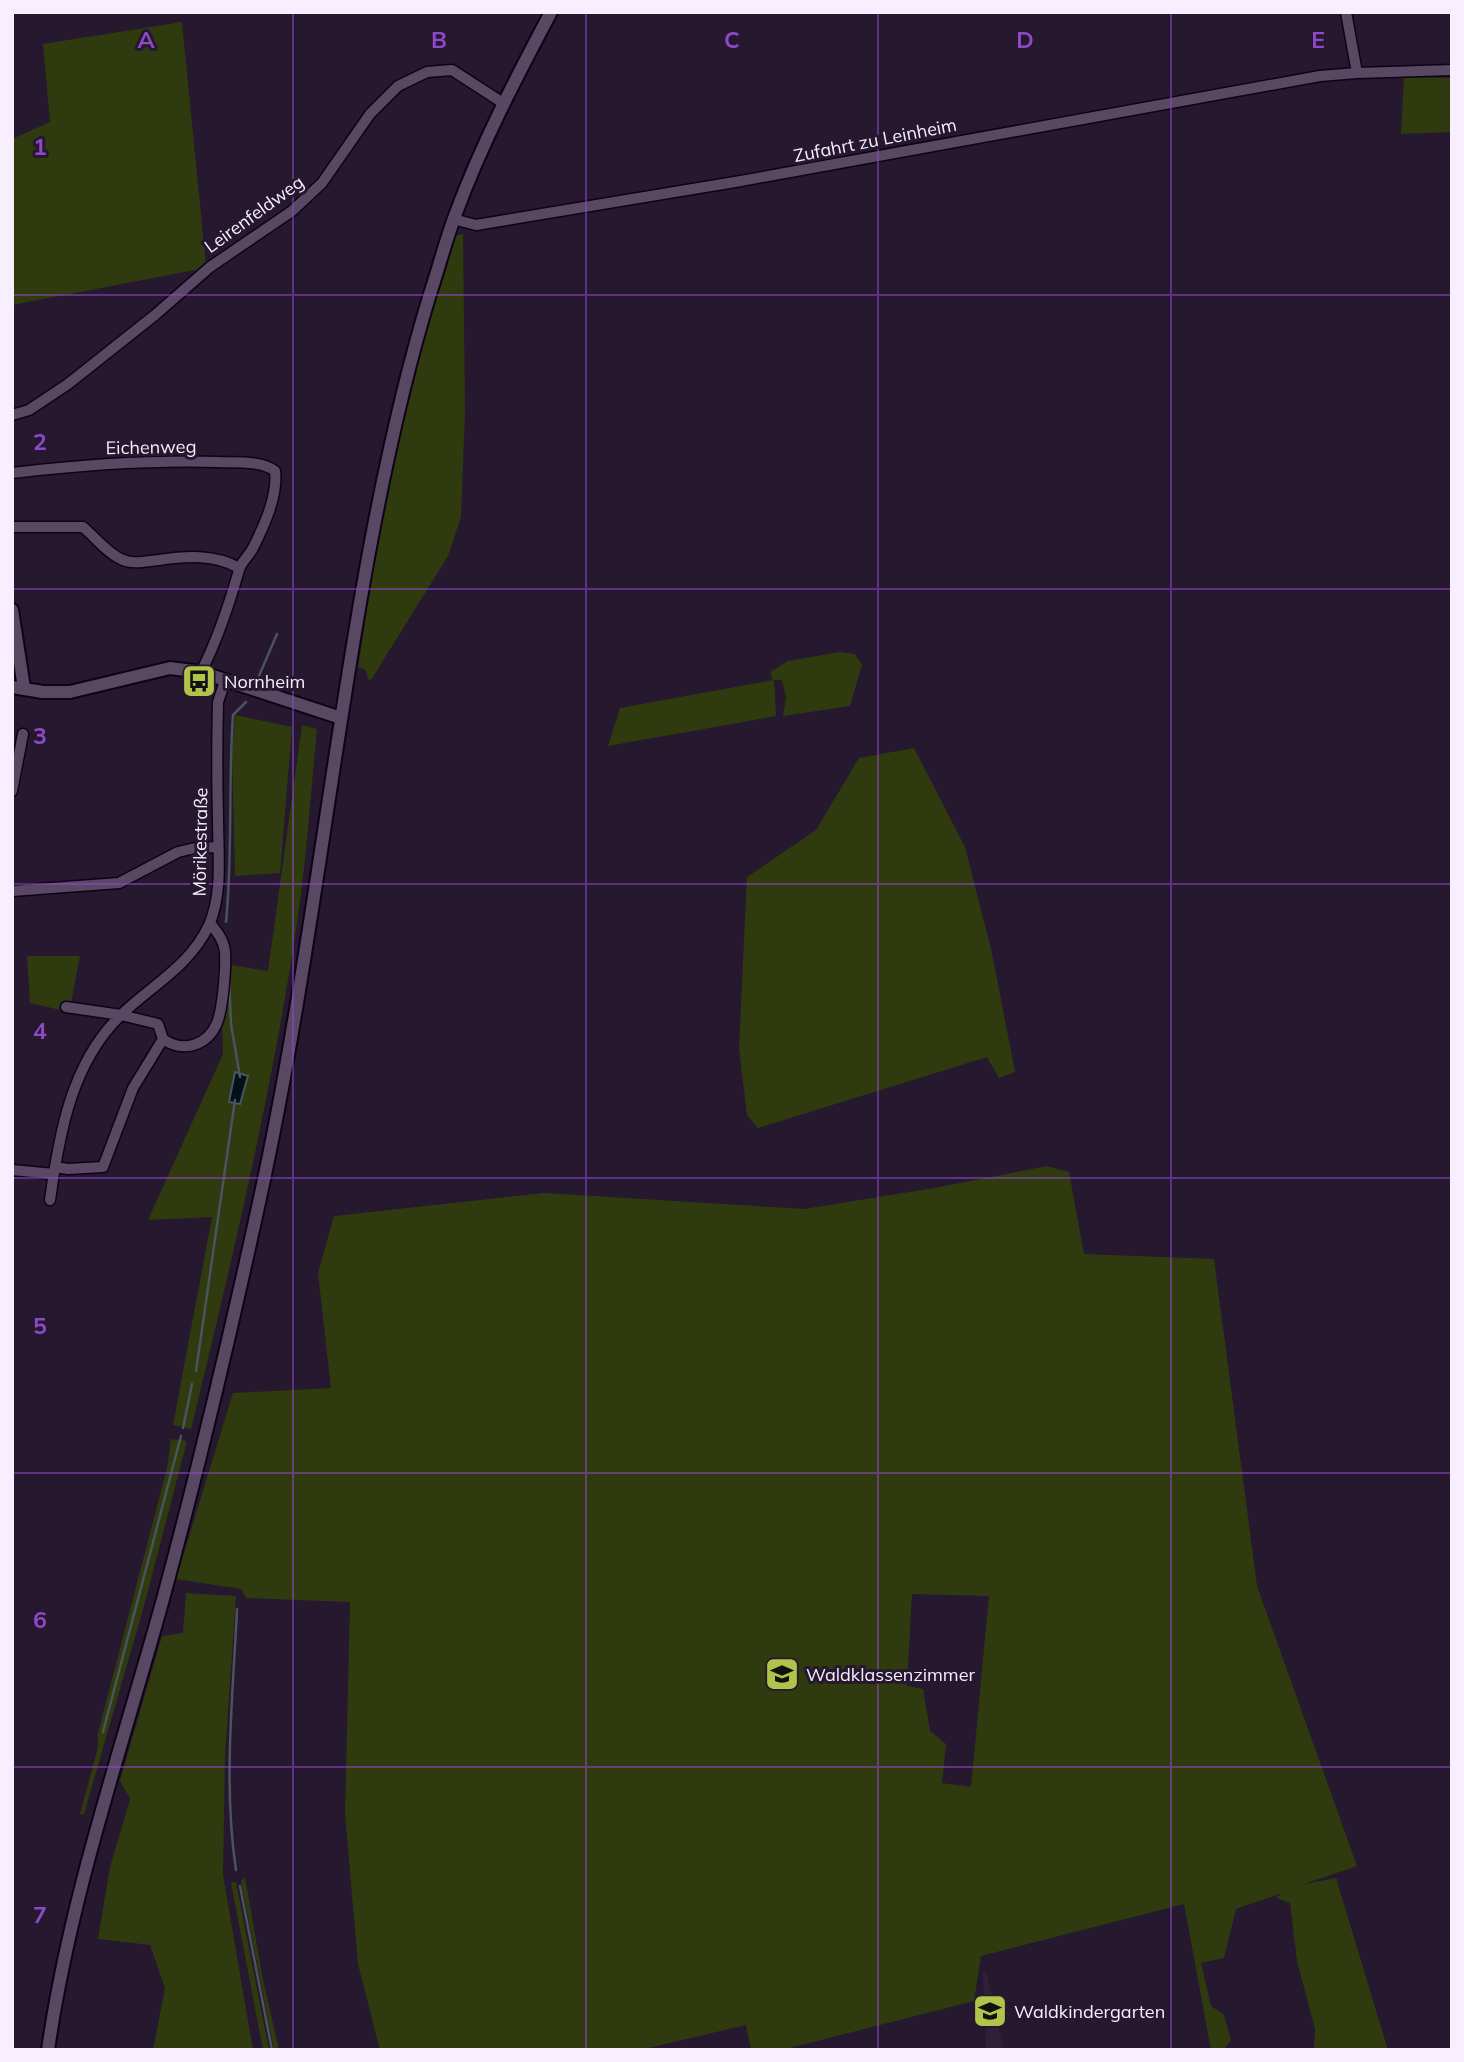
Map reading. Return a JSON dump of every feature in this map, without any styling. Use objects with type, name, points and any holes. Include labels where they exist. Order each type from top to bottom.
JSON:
[{"type":"main road","points":[[48,2050],[75,1906],[163,1598],[261,1196],[311,927],[341,718],[387,458],[415,344],[453,219],[503,103],[551,12]]},
{"type":"main road","points":[[12,610],[18,687],[59,693],[170,668],[201,672],[341,718]]},
{"type":"street","points":[[1346,12],[1357,73]]},
{"type":"street","name":"Leirenfeldweg","points":[[12,415],[29,410],[68,384],[210,267],[292,211],[322,183],[370,114],[398,86],[427,72],[452,70],[503,103]]},
{"type":"street","name":"Zufahrt zu Leinheim","points":[[453,219],[476,225],[708,187],[1302,79],[1357,73],[1452,70]]},
{"type":"street","name":"Eichenweg","points":[[12,473],[139,461],[248,463],[271,468],[275,471],[275,486],[252,550],[239,568]]},
{"type":"street","points":[[12,527],[83,527],[123,560],[139,562],[177,557],[206,558],[227,561],[239,568],[213,649],[201,672]]},
{"type":"street","name":"Mörikestraße","points":[[50,1200],[66,1112],[84,1066],[103,1034],[121,1015],[187,960],[210,923],[218,889],[218,702],[225,681]]},
{"type":"street","points":[[12,791],[23,734]]},
{"type":"street","points":[[12,891],[119,884],[178,852],[218,847]]},
{"type":"street","points":[[66,1007],[121,1015],[158,1024],[163,1039],[178,1046],[194,1046],[204,1041],[217,1023],[225,952],[222,938],[210,923]]},
{"type":"street","points":[[12,1170],[54,1171],[103,1167],[129,1096],[163,1039]]},
{"type":"shaded area","points":[[235,1072],[248,1076],[240,1104],[229,1102]]},
{"type":"shaded area","name":"Waldkindergarten","points":[[986,1971],[1004,2050],[986,2050],[983,1973]]},
{"type":"green space","points":[[182,22],[206,266],[196,274],[195,270],[12,305],[12,139],[50,122],[43,44]]},
{"type":"green space","points":[[1404,77],[1452,78],[1452,132],[1401,134]]},
{"type":"green space","points":[[463,234],[465,411],[461,517],[448,556],[371,680],[368,679],[366,670],[358,667],[384,500],[418,351],[454,236]]},
{"type":"green space","points":[[840,652],[855,654],[862,665],[850,706],[783,716],[786,697],[782,680],[774,680],[776,716],[608,746],[620,708],[773,680],[770,672],[788,661]]},
{"type":"green space","points":[[235,715],[292,727],[280,873],[235,876],[232,753]]},
{"type":"green space","points":[[302,725],[317,729],[302,887],[289,975],[251,1170],[191,1429],[173,1425],[212,1217],[148,1220],[223,1054],[222,1024],[231,965],[268,971]]},
{"type":"green space","points":[[914,748],[965,847],[992,953],[1015,1072],[999,1078],[987,1057],[758,1128],[747,1115],[739,1048],[747,877],[816,830],[859,758]]},
{"type":"green space","points":[[27,956],[80,956],[70,1008],[65,1011],[30,1003]]},
{"type":"green space","points":[[1047,1166],[1069,1172],[1084,1254],[1214,1259],[1257,1586],[1357,1866],[1304,1884],[1336,1878],[1388,2050],[1314,2050],[1315,2029],[1297,1961],[1290,1903],[1276,1898],[1282,1893],[1236,1909],[1224,1958],[1201,1963],[1211,2006],[1224,2015],[1231,2040],[1223,2050],[1211,2050],[1184,1904],[981,1956],[974,2001],[782,2050],[751,2050],[746,2025],[640,2050],[380,2050],[358,1964],[345,1814],[350,1602],[246,1598],[241,1589],[176,1579],[233,1393],[331,1388],[318,1273],[334,1216],[544,1193],[804,1209]],"holes":[[[912,1594],[989,1596],[971,1787],[942,1783],[946,1744],[930,1731],[923,1689],[907,1686]]]},
{"type":"green space","points":[[171,1439],[187,1441],[144,1606],[84,1814],[80,1814],[98,1747],[98,1733],[167,1468]]},
{"type":"green space","points":[[186,1593],[236,1596],[225,1755],[223,1875],[253,2050],[153,2050],[165,1988],[150,1945],[98,1939],[110,1867],[130,1799],[120,1781],[162,1636],[183,1633]]},
{"type":"green space","points":[[245,1877],[263,1980],[279,2050],[274,2050],[241,1881]]},
{"type":"green space","points":[[236,1882],[269,2050],[263,2050],[231,1883]]},
{"type":"waterway","points":[[255,685],[277,634]]},
{"type":"waterway","points":[[226,922],[233,715],[246,702]]},
{"type":"waterway","points":[[229,979],[231,1024],[240,1077]]},
{"type":"waterway","points":[[196,1371],[235,1100]]},
{"type":"waterway","points":[[183,1428],[192,1384]]},
{"type":"waterway","points":[[103,1732],[181,1436]]},
{"type":"waterway","points":[[236,1870],[230,1772],[237,1609]]},
{"type":"waterway","points":[[240,1886],[272,2050]]},
{"type":"place","name":"Nornheim","points":[[199,681]]},
{"type":"place","name":"Waldklassenzimmer","points":[[782,1674]]},
{"type":"place","name":"Waldkindergarten","points":[[990,2011]]}]
